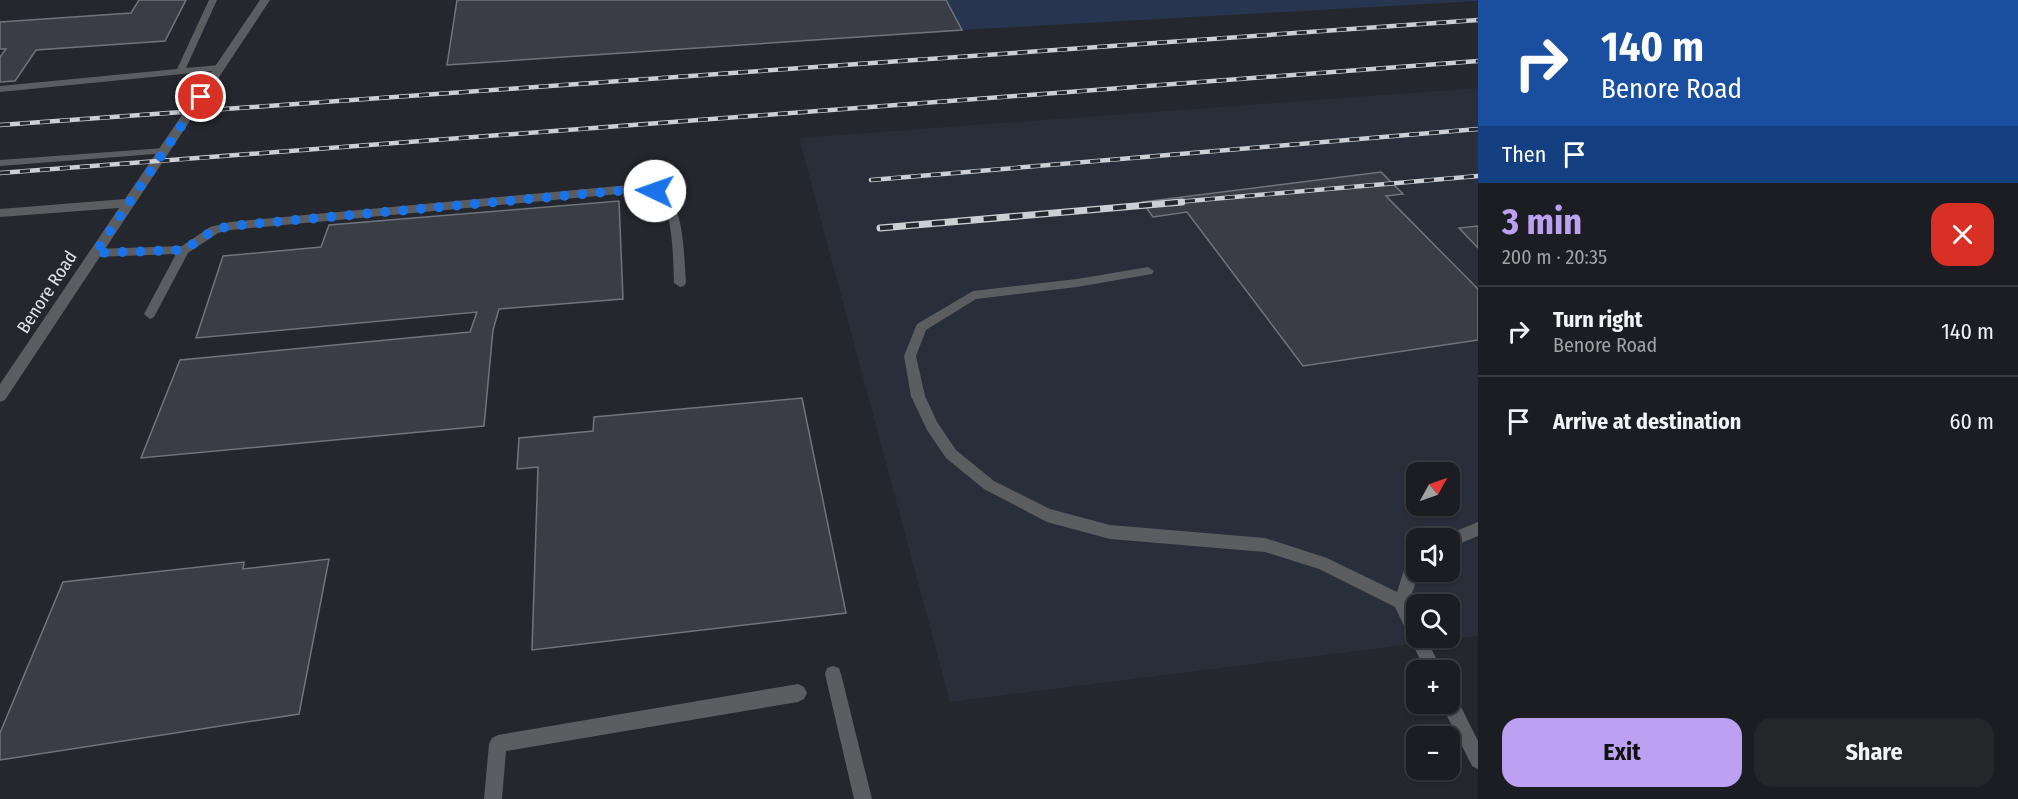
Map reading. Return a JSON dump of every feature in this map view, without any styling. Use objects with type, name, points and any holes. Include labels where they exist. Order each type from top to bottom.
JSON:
[{"type":"street","name":"Benore Road","points":[[0,396],[265,0]]},
{"type":"street","points":[[0,213],[128,203]]},
{"type":"lane","points":[[180,72],[213,0]]},
{"type":"lane","points":[[0,89],[220,68]]},
{"type":"lane","points":[[0,163],[164,151]]},
{"type":"lane","points":[[150,314],[184,250],[214,230],[230,226],[640,189],[655,191],[664,198],[671,209],[680,283]]},
{"type":"lane","points":[[95,253],[184,250]]},
{"type":"lane","points":[[1148,272],[973,295],[921,327],[910,356],[918,396],[932,426],[951,454],[989,485],[1047,515],[1110,532],[1265,545],[1322,563],[1401,602],[1406,612]]},
{"type":"lane","points":[[1460,536],[1478,529]]},
{"type":"lane","points":[[1401,602],[1408,582]]},
{"type":"lane","points":[[833,674],[863,799]]},
{"type":"lane","points":[[493,799],[498,744],[798,693]]},
{"type":"lane","points":[[1455,714],[1478,760]]},
{"type":"shaded area","points":[[946,0],[1478,0],[1478,1],[962,30]]},
{"type":"shaded area","points":[[1478,88],[1478,636],[1460,638],[1460,594],[1406,594],[1406,645],[950,702],[799,138]]},
{"type":"building","points":[[139,0],[186,0],[165,41],[36,50],[15,81],[0,82],[0,57],[6,49],[0,49],[0,22],[131,13]]},
{"type":"building","points":[[457,0],[946,0],[962,30],[447,65]]},
{"type":"building","points":[[1381,172],[1403,194],[1386,196],[1478,289],[1478,340],[1303,366],[1187,212],[1153,217],[1142,202]]},
{"type":"building","points":[[619,201],[623,299],[499,309],[493,330],[484,426],[141,458],[180,360],[470,332],[477,312],[196,338],[223,256],[321,247],[329,225]]},
{"type":"building","points":[[1478,226],[1478,248],[1459,228]]},
{"type":"building","points":[[802,398],[846,613],[532,650],[538,467],[517,469],[519,438],[593,431],[594,417]]},
{"type":"building","points":[[329,559],[299,714],[0,760],[0,733],[63,582],[244,562],[243,569]]},
{"type":"railway","points":[[0,125],[1478,20]]},
{"type":"railway","points":[[0,173],[1478,61]]},
{"type":"railway","points":[[871,180],[1478,129]]},
{"type":"railway","points":[[1165,203],[1478,176]]},
{"type":"railway","points":[[880,228],[1182,202]]},
{"type":"route","points":[[201,97],[95,253],[184,250],[214,230],[230,226],[640,189],[655,191]]}]
